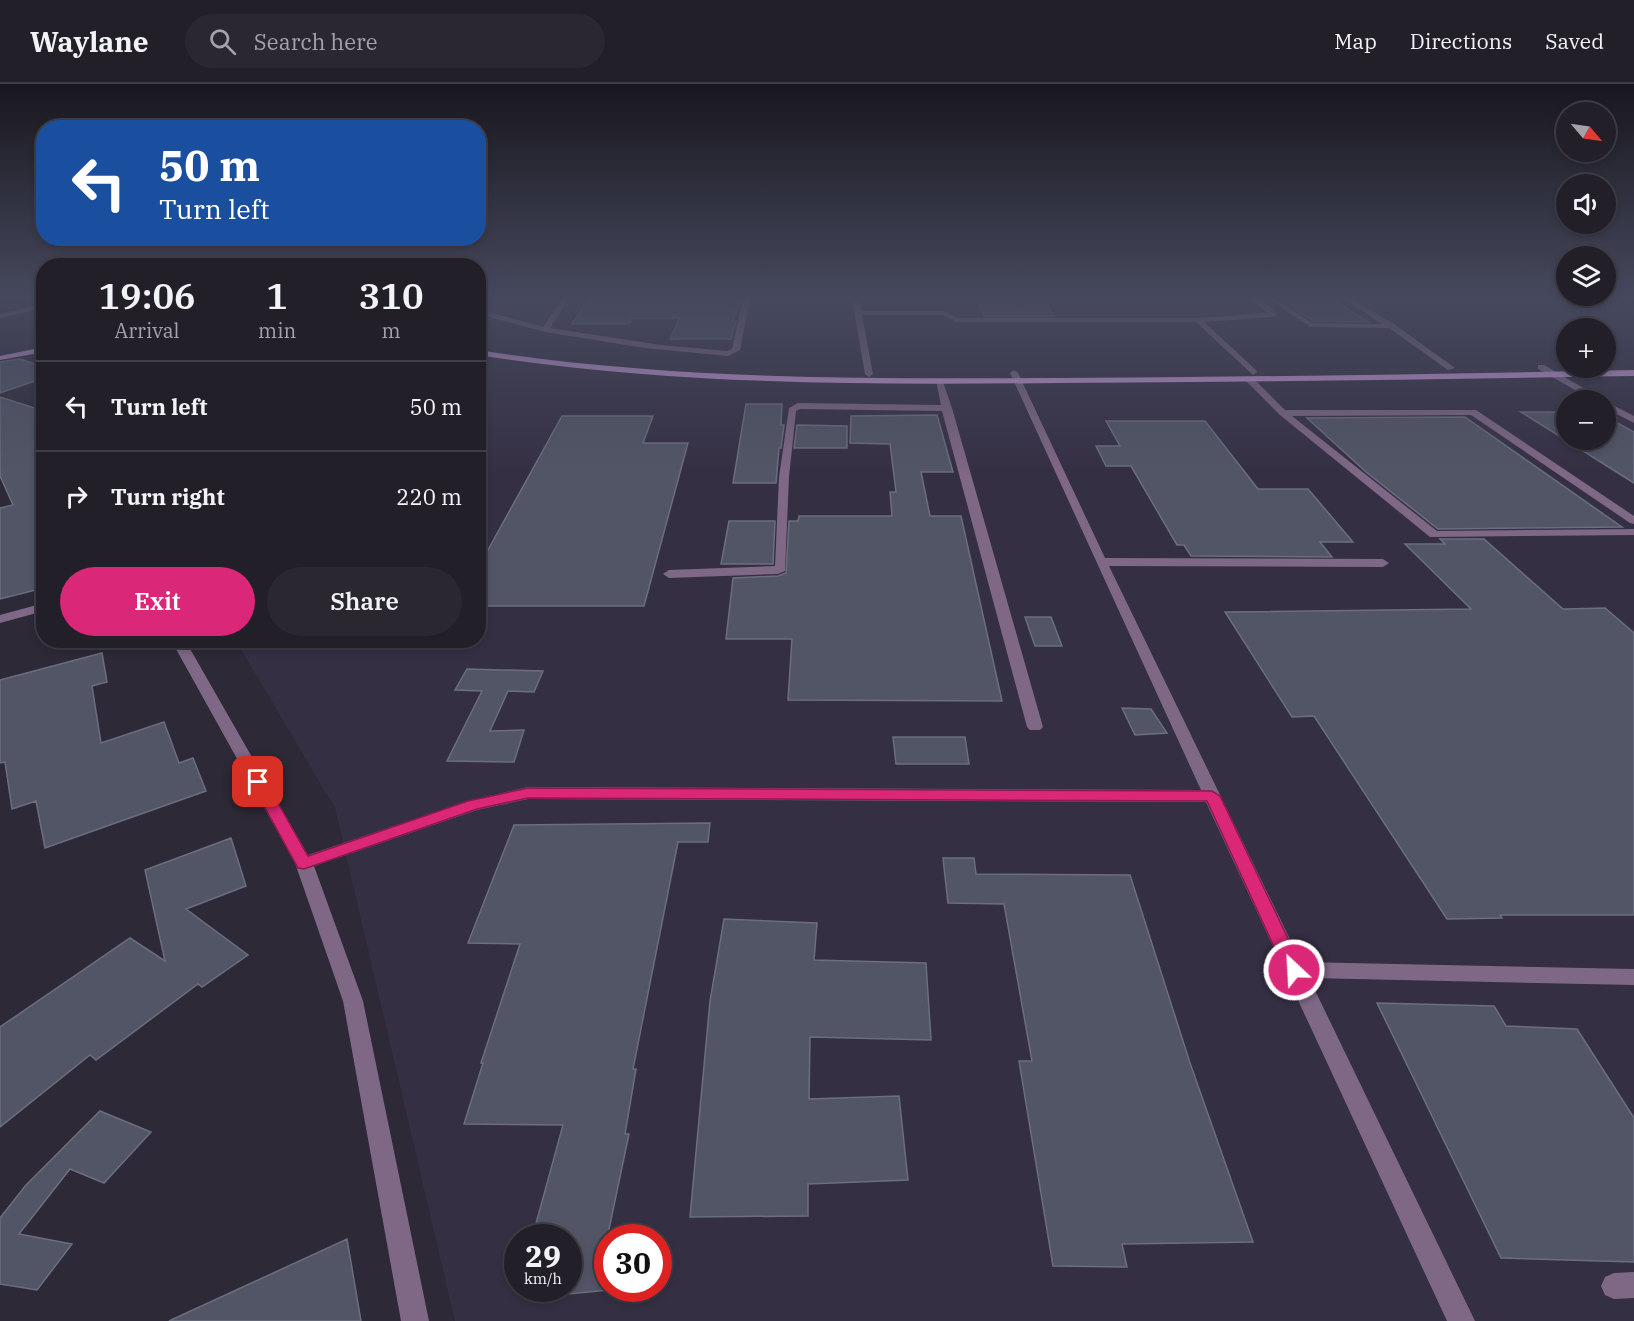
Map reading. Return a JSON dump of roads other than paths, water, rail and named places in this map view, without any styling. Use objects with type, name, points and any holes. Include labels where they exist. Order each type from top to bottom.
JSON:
[{"type":"main road","points":[[508,357],[573,367],[706,379],[939,382],[1016,377]]},
{"type":"main road","points":[[556,357],[646,366],[758,373],[1016,377],[1634,373]]},
{"type":"main road","points":[[1616,366],[1634,365]]},
{"type":"main road","points":[[1251,376],[1451,368],[1556,367]]},
{"type":"street","points":[[866,357],[869,374]]},
{"type":"street","points":[[1232,357],[1283,413],[1434,535],[1634,532]]},
{"type":"street","points":[[1435,357],[1451,368]]},
{"type":"street","points":[[1541,367],[1581,390]]},
{"type":"street","points":[[1016,377],[1101,562],[1461,1321]]},
{"type":"street","points":[[939,382],[1035,727]]},
{"type":"street","points":[[669,574],[780,569],[784,477],[792,410],[798,406],[947,408]]},
{"type":"street","points":[[1616,410],[1634,420]]},
{"type":"street","points":[[1283,413],[1473,412],[1634,521]]},
{"type":"street","points":[[1101,562],[1383,563]]},
{"type":"street","points":[[0,619],[36,609]]},
{"type":"street","points":[[183,648],[304,863],[353,1001],[415,1321]]},
{"type":"street","points":[[304,863],[474,805],[528,793],[1212,796]]},
{"type":"street","points":[[1294,970],[1634,977]]}]
